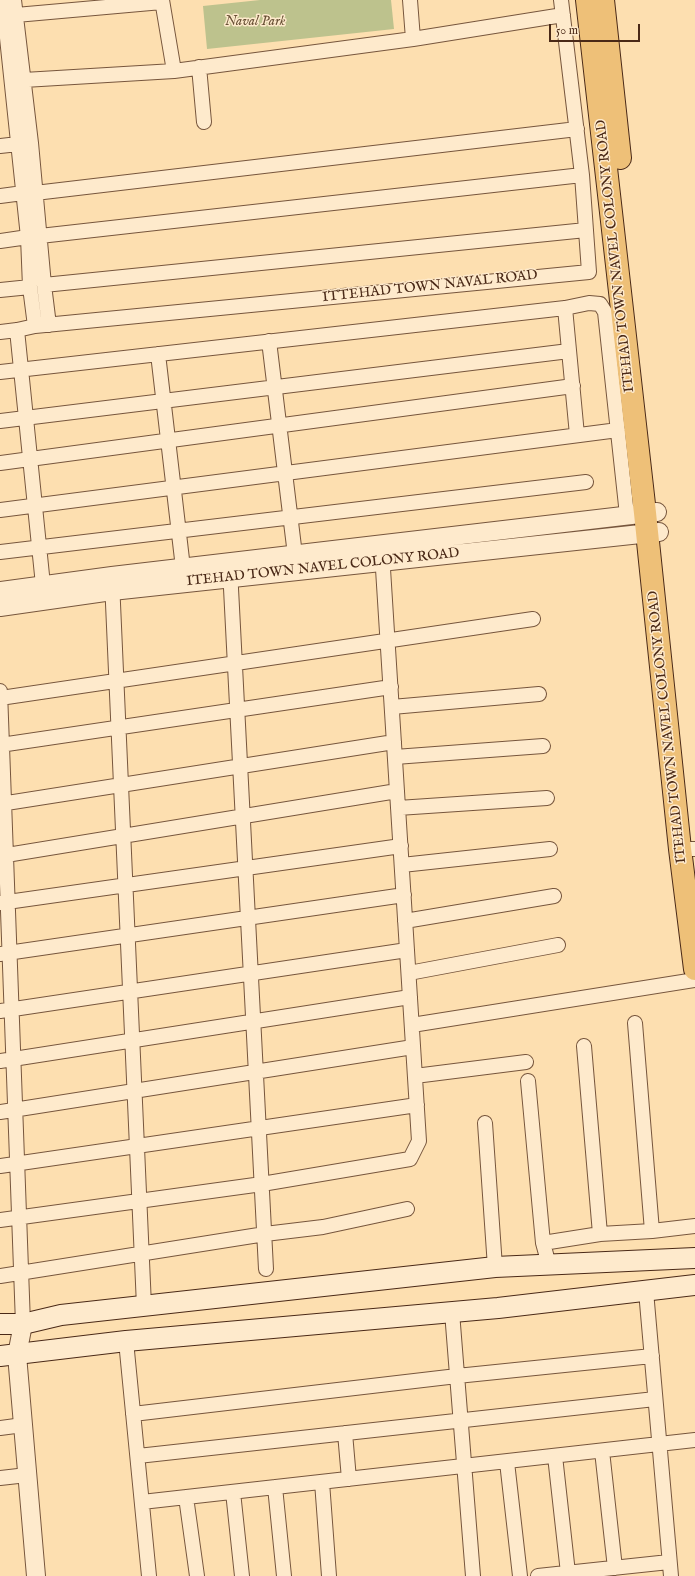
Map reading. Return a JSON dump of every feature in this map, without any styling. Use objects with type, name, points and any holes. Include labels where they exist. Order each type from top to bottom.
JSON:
[{"type":"main road","name":"ITEHAD TOWN NAVEL COLONY ROAD","points":[[587,0],[647,521],[691,852],[695,969]]},
{"type":"main road","name":"ITEHAD TOWN NAVEL COLONY ROAD","points":[[603,0],[647,521]]},
{"type":"main road","points":[[0,1324],[23,1324],[61,1315],[495,1267],[695,1258]]},
{"type":"main road","points":[[8,1355],[126,1341],[452,1312],[695,1285]]},
{"type":"street","points":[[3,0],[7,16],[18,144],[29,193],[42,326]]},
{"type":"street","points":[[7,16],[14,0]]},
{"type":"street","points":[[410,0],[413,39]]},
{"type":"street","name":"ITTEHAD TOWN NAVAL ROAD","points":[[0,332],[42,326],[589,272],[582,175],[561,0]]},
{"type":"street","points":[[7,16],[162,1],[174,70]]},
{"type":"street","points":[[12,82],[199,67],[413,39],[562,15]]},
{"type":"street","points":[[199,67],[204,122]]},
{"type":"street","points":[[12,82],[31,143],[29,193]]},
{"type":"street","points":[[0,196],[577,129]]},
{"type":"street","points":[[0,146],[18,144]]},
{"type":"street","points":[[0,241],[582,175]]},
{"type":"street","points":[[0,290],[586,230]]},
{"type":"street","points":[[0,372],[565,308],[589,303],[600,304],[605,312],[618,430],[647,521]]},
{"type":"street","points":[[565,308],[577,435]]},
{"type":"street","points":[[17,330],[43,585]]},
{"type":"street","points":[[269,341],[295,555]]},
{"type":"street","points":[[0,421],[569,351]]},
{"type":"street","points":[[158,354],[183,568]]},
{"type":"street","points":[[0,463],[573,386]]},
{"type":"street","points":[[0,510],[618,430]]},
{"type":"street","points":[[0,552],[586,482]]},
{"type":"street","name":"ITEHAD TOWN NAVEL COLONY ROAD","points":[[0,607],[183,568],[230,571],[295,555],[382,553],[647,521]]},
{"type":"street","name":"ITEHAD TOWN NAVEL COLONY ROAD","points":[[0,591],[43,585],[112,583],[230,571],[647,521]]},
{"type":"street","points":[[0,1220],[262,1184],[410,1159],[419,1141],[382,553]]},
{"type":"street","points":[[230,571],[266,1269]]},
{"type":"street","points":[[112,583],[144,1306]]},
{"type":"street","points":[[0,698],[533,619]]},
{"type":"street","points":[[1,745],[391,687]]},
{"type":"street","points":[[0,691],[7,1060],[16,1109],[23,1324],[8,1355],[23,1425],[36,1576]]},
{"type":"street","points":[[392,707],[539,694]]},
{"type":"street","points":[[2,803],[394,742]]},
{"type":"street","points":[[395,757],[543,746]]},
{"type":"street","points":[[3,855],[397,790]]},
{"type":"street","points":[[398,808],[547,798]]},
{"type":"street","points":[[4,903],[401,846]]},
{"type":"street","points":[[402,865],[550,849]]},
{"type":"street","points":[[5,953],[404,894]]},
{"type":"street","points":[[405,921],[554,896]]},
{"type":"street","points":[[409,973],[558,945]]},
{"type":"street","points":[[6,1010],[407,950]]},
{"type":"street","points":[[412,1025],[695,980]]},
{"type":"street","points":[[7,1060],[410,997]]},
{"type":"street","points":[[635,1022],[652,1231]]},
{"type":"street","points":[[584,1046],[600,1234]]},
{"type":"street","points":[[0,1112],[413,1047]]},
{"type":"street","points":[[415,1076],[526,1062]]},
{"type":"street","points":[[528,1082],[543,1244],[549,1265]]},
{"type":"street","points":[[0,1166],[417,1105]]},
{"type":"street","points":[[485,1123],[495,1267]]},
{"type":"street","points":[[0,1276],[264,1234],[323,1227],[407,1209]]},
{"type":"street","points":[[543,1244],[600,1234],[652,1231],[695,1226]]},
{"type":"street","points":[[646,1291],[670,1576]]},
{"type":"street","points":[[452,1312],[474,1576]]},
{"type":"street","points":[[126,1341],[149,1576]]},
{"type":"street","points":[[134,1414],[457,1376],[652,1356]]},
{"type":"street","points":[[138,1456],[655,1399]]},
{"type":"street","points":[[0,1428],[23,1425]]},
{"type":"street","points":[[345,1433],[349,1479]]},
{"type":"street","points":[[142,1502],[695,1440]]},
{"type":"street","points":[[602,1451],[615,1568]]},
{"type":"street","points":[[555,1456],[568,1573]]},
{"type":"street","points":[[507,1462],[520,1576]]},
{"type":"street","points":[[0,1478],[27,1475]]},
{"type":"street","points":[[322,1482],[329,1576]]},
{"type":"street","points":[[275,1487],[284,1576]]},
{"type":"street","points":[[233,1492],[242,1576]]},
{"type":"street","points":[[186,1497],[197,1576]]},
{"type":"street","points":[[538,1576],[669,1562]]},
{"type":"green space","name":"Naval Park","points":[[260,0],[391,0],[394,29],[207,49],[203,6]]}]
